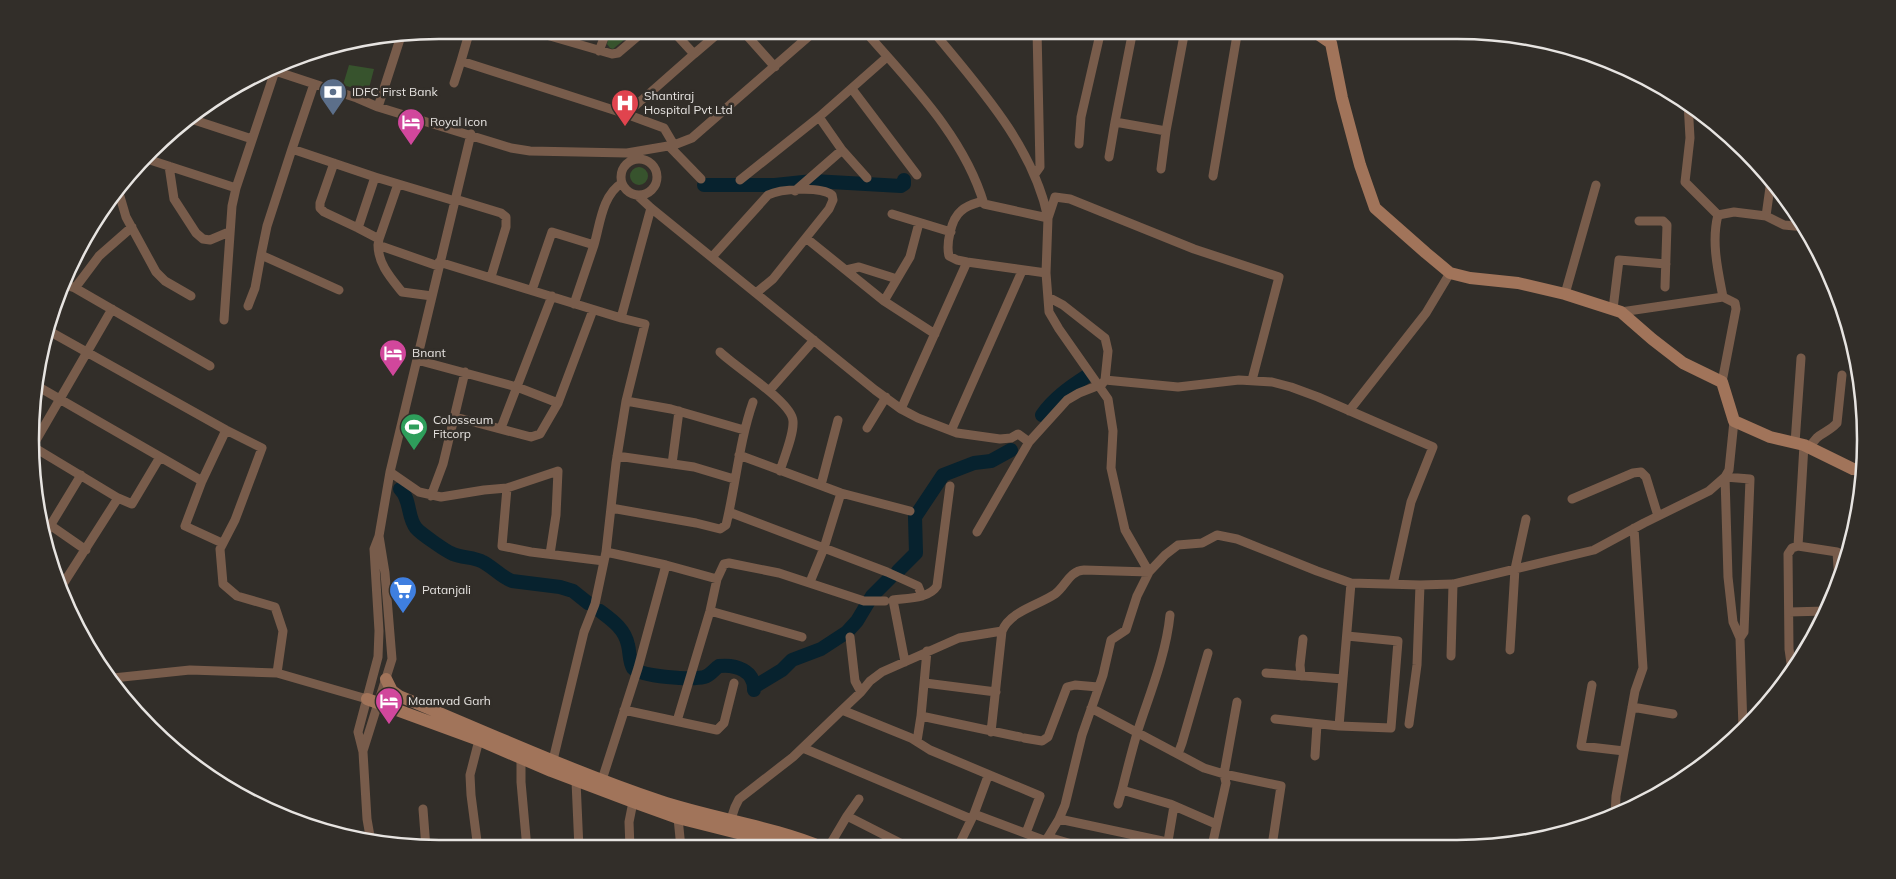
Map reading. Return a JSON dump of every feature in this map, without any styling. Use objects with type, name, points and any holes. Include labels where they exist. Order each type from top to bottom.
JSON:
[{"type":"street","points":[[454,83],[467,39]]},
{"type":"street","points":[[567,39],[612,54],[618,53],[634,39]]},
{"type":"street","points":[[599,51],[604,39]]},
{"type":"street","points":[[680,39],[694,54]]},
{"type":"street","points":[[626,114],[712,39]]},
{"type":"street","points":[[750,39],[775,67]]},
{"type":"street","points":[[806,39],[697,134],[685,142],[629,157],[623,169],[622,184],[628,191],[637,195],[901,409],[951,431],[1000,439],[1011,438],[1018,434],[1029,442]]},
{"type":"street","points":[[872,39],[948,131],[972,171],[984,204],[1048,218]]},
{"type":"street","points":[[939,39],[992,103],[1035,174],[1048,218],[1046,273],[1051,317],[1102,383],[1111,412],[1113,431],[1111,468],[1125,530],[1149,572]]},
{"type":"street","points":[[1035,174],[1040,167],[1037,39]]},
{"type":"street","points":[[1079,144],[1081,117],[1099,39]]},
{"type":"street","points":[[1109,157],[1131,39]]},
{"type":"street","points":[[1161,169],[1183,39]]},
{"type":"street","points":[[1213,176],[1236,39]]},
{"type":"street","points":[[1325,39],[1331,43],[1342,98],[1360,165],[1375,208],[1450,273],[1470,278],[1518,283],[1566,294],[1617,311],[1683,363],[1722,382]]},
{"type":"street","points":[[378,106],[399,41]]},
{"type":"street","points":[[740,180],[819,117],[888,57]]},
{"type":"street","points":[[461,61],[664,128],[672,146],[701,179]]},
{"type":"street","points":[[276,73],[520,150],[629,157],[648,162],[653,166],[657,177],[656,183],[649,192],[637,195]]},
{"type":"street","points":[[224,320],[229,232],[236,188],[271,76]]},
{"type":"street","points":[[248,306],[255,288],[267,226],[313,86]]},
{"type":"street","points":[[852,89],[917,175]]},
{"type":"street","points":[[1689,113],[1690,138],[1685,182],[1718,215]]},
{"type":"street","points":[[819,117],[842,150],[867,178]]},
{"type":"street","points":[[197,121],[252,139]]},
{"type":"street","points":[[1115,122],[1166,131]]},
{"type":"street","points":[[369,834],[363,752],[378,657],[379,632],[373,554],[379,536],[390,472],[471,134]]},
{"type":"street","points":[[292,149],[375,177],[501,213],[506,217],[506,226],[491,277]]},
{"type":"street","points":[[794,191],[842,150]]},
{"type":"street","points":[[152,161],[236,188]]},
{"type":"street","points":[[334,163],[320,208],[324,212],[358,228],[379,242],[439,264],[491,277],[592,310],[645,324],[626,401],[617,456],[605,556],[595,604],[584,632],[553,760]]},
{"type":"street","points":[[169,166],[174,199],[196,233],[203,239],[210,240],[229,232]]},
{"type":"street","points":[[358,228],[375,177]]},
{"type":"street","points":[[398,184],[379,242],[379,254],[384,268],[402,292],[432,296]]},
{"type":"street","points":[[574,304],[607,201],[614,190],[622,184]]},
{"type":"street","points":[[1566,294],[1596,185]]},
{"type":"street","points":[[712,257],[765,198],[775,193],[794,191],[820,190],[829,193],[833,197],[829,209],[773,279],[756,293]]},
{"type":"street","points":[[1766,216],[1770,190]]},
{"type":"street","points":[[121,198],[132,227],[160,277],[191,296]]},
{"type":"street","points":[[1048,218],[1056,198],[1070,199],[1194,249],[1279,277],[1252,380]]},
{"type":"street","points":[[983,200],[960,211],[955,218],[948,249],[949,256],[956,260],[967,262],[1046,273]]},
{"type":"street","points":[[621,318],[651,208]]},
{"type":"street","points":[[1718,215],[1734,212],[1766,216],[1784,225],[1796,226]]},
{"type":"street","points":[[892,214],[951,232]]},
{"type":"street","points":[[1718,215],[1716,260],[1723,297]]},
{"type":"street","points":[[1639,221],[1663,221],[1667,225],[1665,287]]},
{"type":"street","points":[[884,301],[910,258],[919,223]]},
{"type":"street","points":[[76,288],[99,256],[132,227]]},
{"type":"street","points":[[532,290],[552,232],[594,245]]},
{"type":"street","points":[[806,238],[884,301],[935,334]]},
{"type":"street","points":[[261,255],[339,290]]},
{"type":"street","points":[[1617,311],[1619,260],[1666,264]]},
{"type":"street","points":[[901,409],[967,262]]},
{"type":"street","points":[[846,270],[859,267],[897,279]]},
{"type":"street","points":[[951,431],[1022,271]]},
{"type":"street","points":[[1349,411],[1426,313],[1450,273]]},
{"type":"street","points":[[69,286],[76,288],[210,366]]},
{"type":"street","points":[[501,428],[552,296]]},
{"type":"street","points":[[1048,297],[1063,305],[1105,338],[1108,351],[1102,383]]},
{"type":"street","points":[[1046,840],[1059,819],[1065,805],[1082,735],[1098,688],[1111,640],[1126,630],[1137,596],[1149,572],[1165,555],[1178,545],[1202,543],[1216,535],[1237,539],[1317,571],[1351,582],[1420,585],[1453,584],[1594,550],[1709,491],[1725,477],[1729,470],[1734,421],[1722,382],[1736,309],[1735,302],[1723,297],[1617,311]]},
{"type":"street","points":[[39,435],[112,310]]},
{"type":"street","points":[[455,417],[528,436],[537,436],[551,418],[558,403],[592,310]]},
{"type":"street","points":[[53,333],[226,430],[262,448],[234,520],[220,549],[222,584],[237,596],[275,607],[283,631],[277,673]]},
{"type":"street","points":[[769,391],[814,340]]},
{"type":"street","points":[[720,352],[787,407],[793,418],[793,427],[780,471]]},
{"type":"street","points":[[1798,546],[1803,445],[1801,358]]},
{"type":"street","points":[[417,360],[517,387],[558,403]]},
{"type":"street","points":[[431,496],[443,464],[465,372]]},
{"type":"street","points":[[1803,445],[1833,428],[1837,423],[1842,375]]},
{"type":"street","points":[[978,532],[1029,442],[1067,400],[1079,393],[1102,383],[1178,387],[1252,380],[1272,382],[1291,387],[1433,447],[1411,502],[1393,584]]},
{"type":"street","points":[[42,389],[202,481]]},
{"type":"street","points":[[867,428],[886,397]]},
{"type":"street","points":[[626,401],[679,411],[744,430]]},
{"type":"street","points":[[610,508],[696,522],[720,529],[725,527],[735,489],[734,479],[744,430],[753,402]]},
{"type":"street","points":[[672,464],[679,411]]},
{"type":"street","points":[[821,485],[838,420]]},
{"type":"street","points":[[1734,421],[1770,436],[1803,445],[1856,469]]},
{"type":"street","points":[[222,543],[185,526],[202,481],[226,430]]},
{"type":"street","points":[[39,451],[118,498],[132,504],[160,457]]},
{"type":"street","points":[[739,455],[841,493],[910,510]]},
{"type":"street","points":[[617,456],[704,470],[734,479]]},
{"type":"street","points":[[390,472],[417,490],[431,496],[447,496],[507,488],[558,471],[557,506],[550,554]]},
{"type":"street","points":[[1572,499],[1633,473],[1641,472],[1646,477],[1658,516]]},
{"type":"street","points":[[48,528],[81,475]]},
{"type":"street","points":[[1725,477],[1728,577],[1732,622],[1740,638],[1743,720]]},
{"type":"street","points":[[1725,477],[1750,479],[1744,632],[1740,638]]},
{"type":"street","points":[[905,662],[893,600],[922,596],[933,591],[938,581],[950,486]]},
{"type":"street","points":[[507,488],[502,546],[550,554],[605,556],[666,565],[717,579]]},
{"type":"street","points":[[810,582],[824,548],[841,493]]},
{"type":"street","points":[[65,581],[118,498]]},
{"type":"street","points":[[729,512],[887,572],[916,585],[920,588],[922,596]]},
{"type":"street","points":[[1510,650],[1514,569],[1526,519]]},
{"type":"street","points":[[50,525],[86,550]]},
{"type":"street","points":[[1615,808],[1632,706],[1643,668],[1634,528]]},
{"type":"street","points":[[372,700],[386,679],[392,652],[385,573],[379,536]]},
{"type":"street","points":[[1791,661],[1788,554],[1792,548],[1798,546],[1837,552],[1838,563]]},
{"type":"street","points":[[677,721],[710,611],[717,579],[722,567],[726,563],[779,573],[867,602],[885,601]]},
{"type":"street","points":[[601,785],[637,672],[666,565]]},
{"type":"street","points":[[991,732],[1002,631],[1006,623],[1011,618],[1057,592],[1076,571],[1149,572]]},
{"type":"street","points":[[1339,726],[1351,582]]},
{"type":"street","points":[[1451,656],[1453,584]]},
{"type":"street","points":[[1409,724],[1417,665],[1420,585]]},
{"type":"street","points":[[710,611],[802,636]]},
{"type":"street","points":[[1789,612],[1819,611]]},
{"type":"street","points":[[1118,804],[1137,732],[1159,669],[1170,615]]},
{"type":"street","points":[[729,826],[739,799],[803,748],[875,676],[959,638],[1002,631]]},
{"type":"street","points":[[1275,719],[1339,726],[1391,728],[1398,641],[1347,636]]},
{"type":"street","points":[[850,637],[854,678],[861,692]]},
{"type":"street","points":[[1301,676],[1300,665],[1303,640]]},
{"type":"street","points":[[917,741],[925,683],[927,651]]},
{"type":"street","points":[[1178,754],[1208,654]]},
{"type":"street","points":[[118,678],[190,670],[277,673],[372,700],[480,740],[576,781],[601,785],[660,801],[773,840]]},
{"type":"street","points":[[1266,673],[1343,679]]},
{"type":"street","points":[[386,679],[392,691],[399,696],[553,760],[633,802],[678,818],[791,836],[803,840]]},
{"type":"street","points":[[624,710],[713,730],[720,729],[724,722],[734,683]]},
{"type":"street","points":[[925,683],[996,692]]},
{"type":"street","points":[[921,716],[991,732],[1042,741],[1048,737],[1066,687],[1075,685],[1098,688]]},
{"type":"street","points":[[1592,685],[1581,746],[1624,752]]},
{"type":"street","points":[[1213,840],[1226,783],[1224,774],[1237,702]]},
{"type":"street","points":[[1632,706],[1673,714]]},
{"type":"street","points":[[1091,708],[1204,768],[1281,786],[1273,840]]},
{"type":"street","points":[[842,710],[917,741],[930,750],[988,776],[1040,796],[1026,833]]},
{"type":"street","points":[[1315,756],[1317,724]]},
{"type":"street","points":[[477,840],[470,775],[480,740]]},
{"type":"street","points":[[803,748],[972,816],[1043,840]]},
{"type":"street","points":[[521,758],[521,782],[526,840]]},
{"type":"street","points":[[961,840],[988,776]]},
{"type":"street","points":[[576,781],[579,840]]},
{"type":"street","points":[[1122,790],[1174,806],[1216,824]]},
{"type":"street","points":[[831,840],[859,799]]},
{"type":"street","points":[[630,840],[629,822],[633,802]]},
{"type":"street","points":[[1168,840],[1174,806]]},
{"type":"street","points":[[423,809],[425,839]]},
{"type":"street","points":[[847,816],[893,840]]},
{"type":"street","points":[[678,818],[680,840]]},
{"type":"street","points":[[1059,819],[1150,840]]},
{"type":"green space","points":[[608,39],[625,39],[613,49],[607,44]]},
{"type":"green space","points":[[349,65],[374,69],[368,92],[343,85]]},
{"type":"green space","points":[[639,167],[645,170],[648,176],[645,182],[639,185],[633,182],[630,176],[633,170]]},
{"type":"waterway","points":[[704,185],[775,185],[813,181],[901,186],[904,184],[904,180]]},
{"type":"waterway","points":[[1042,415],[1057,398],[1087,376]]},
{"type":"waterway","points":[[898,571],[916,553],[915,517],[943,475],[974,463],[991,461],[1011,450]]},
{"type":"waterway","points":[[400,489],[406,498],[413,524],[445,550],[483,562],[512,581],[560,587],[573,591],[588,603]]},
{"type":"waterway","points":[[754,687],[782,670],[792,660],[821,649],[847,632],[857,621],[872,596],[890,578]]},
{"type":"waterway","points":[[600,611],[617,625],[624,634],[632,666],[638,671],[667,677],[698,678],[706,676],[719,666],[732,666],[748,674],[753,683],[754,690]]},
{"type":"place","name":"IDFC First Bank","points":[[333,116]]},
{"type":"place","name":"Shantiraj Hospital Pvt Ltd","points":[[625,127]]},
{"type":"place","name":"Royal Icon","points":[[411,146]]},
{"type":"place","name":"Bnant","points":[[393,377]]},
{"type":"place","name":"Colosseum Fitcorp","points":[[414,451]]},
{"type":"place","name":"Patanjali","points":[[403,614]]},
{"type":"place","name":"Maanvad Garh","points":[[389,725]]}]
